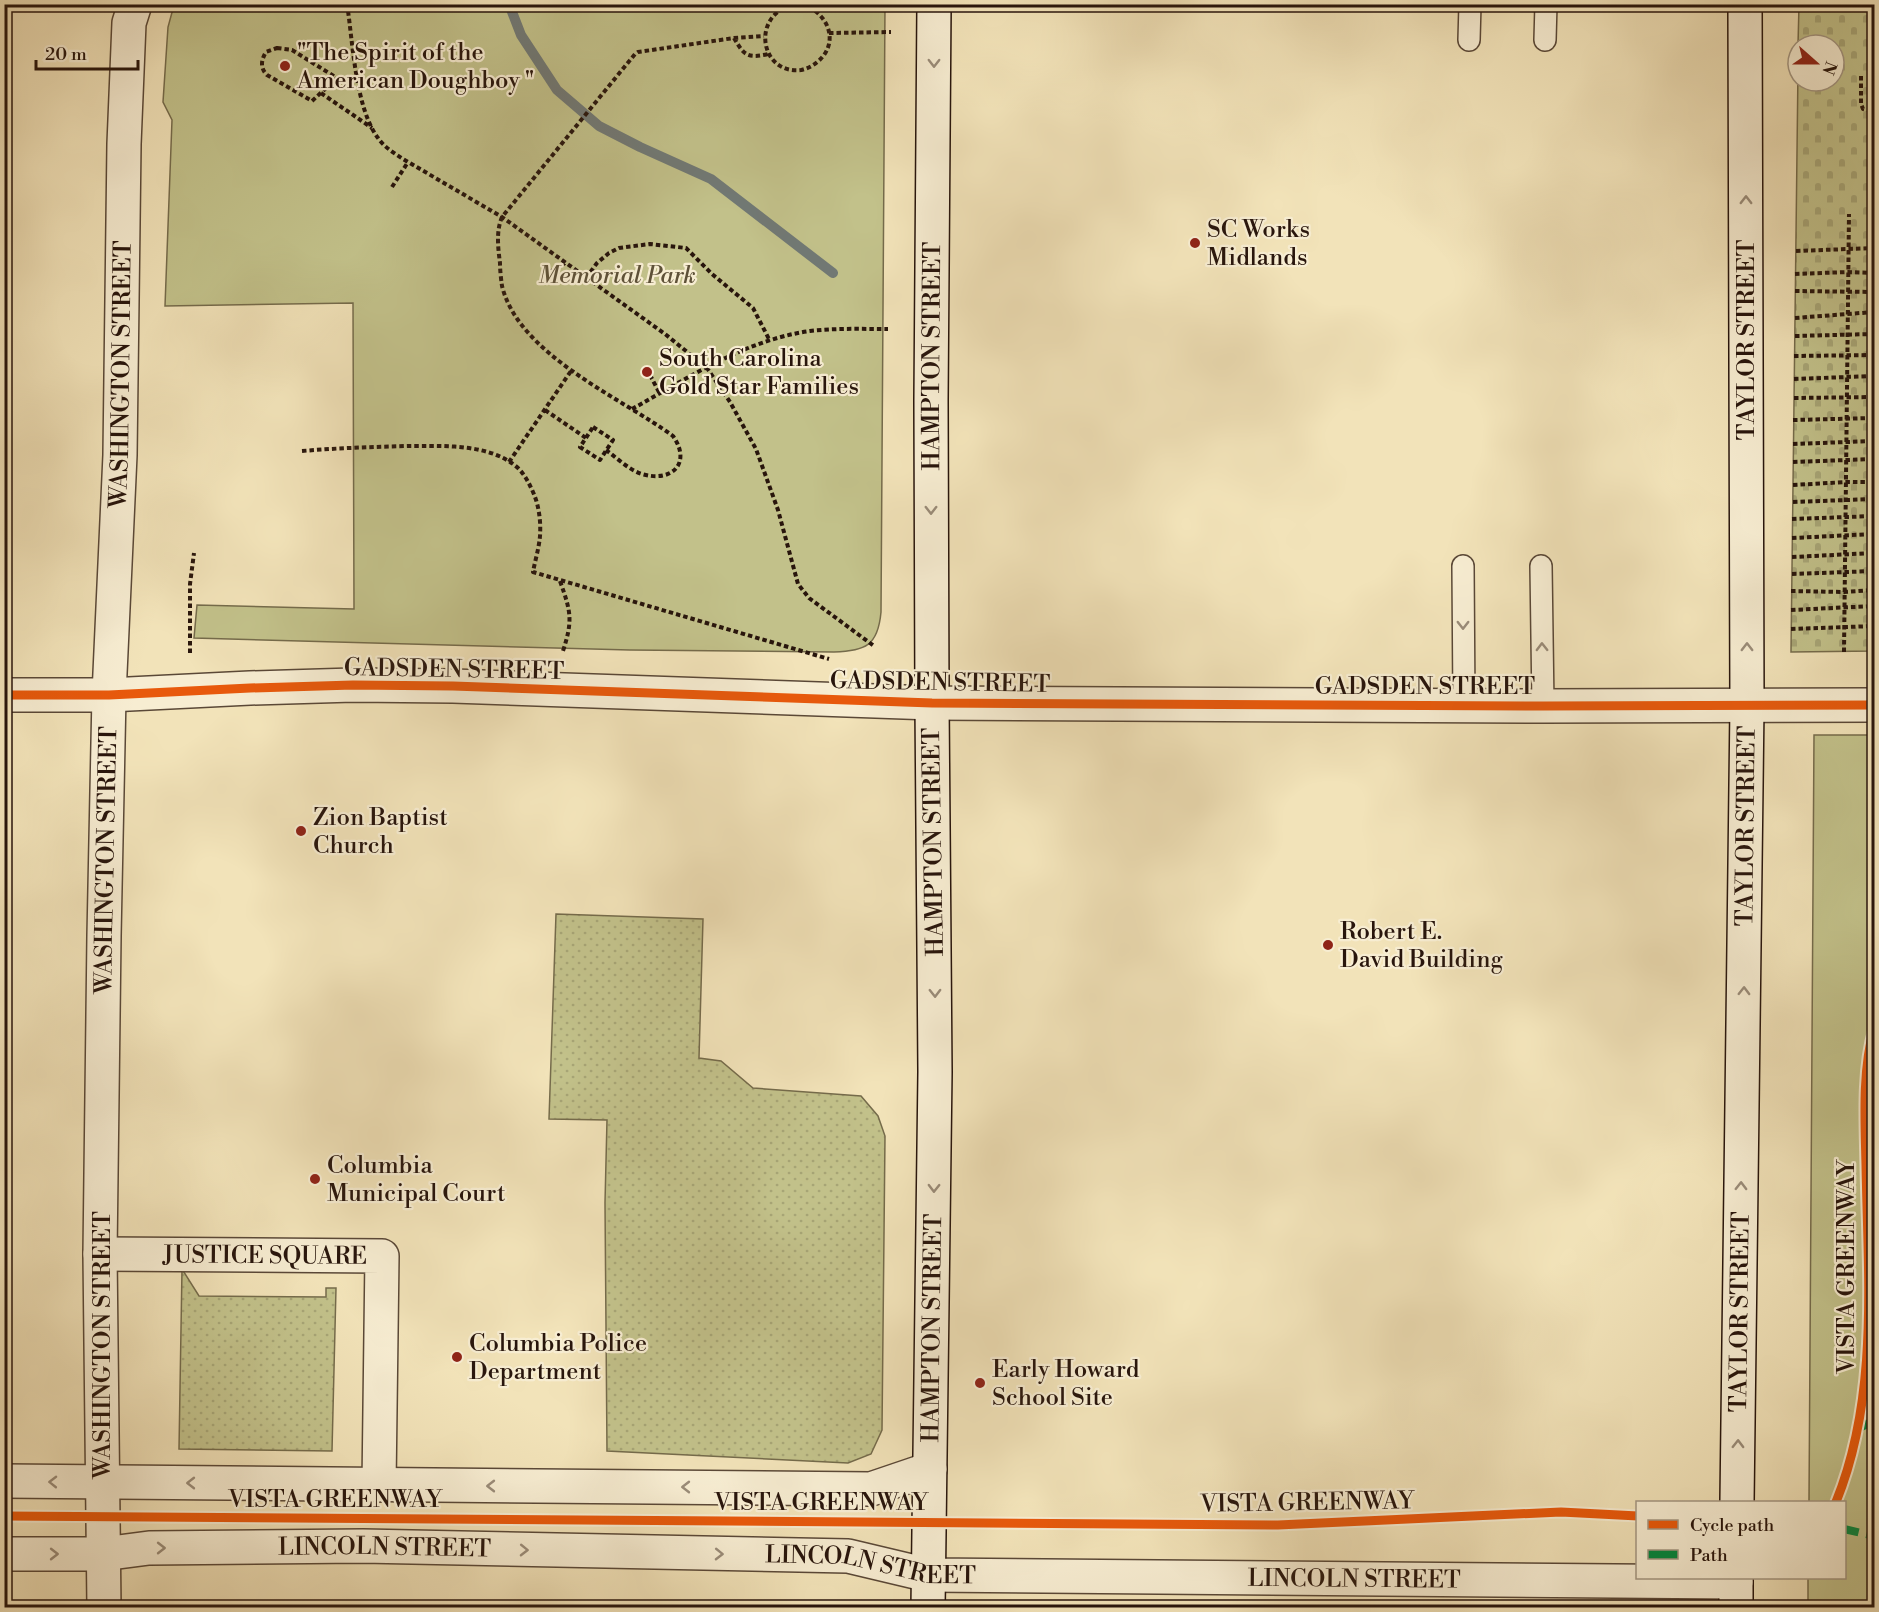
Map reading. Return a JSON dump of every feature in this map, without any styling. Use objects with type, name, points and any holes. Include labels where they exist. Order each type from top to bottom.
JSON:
[{"type":"street","name":"WASHINGTON STREET","points":[[104,1608],[100,1254],[109,695],[120,455],[124,144],[129,23],[135,4]]},
{"type":"street","name":"HAMPTON STREET","points":[[928,1608],[935,1072],[931,389],[934,4]]},
{"type":"street","name":"TAYLOR STREET","points":[[1737,1501],[1747,706],[1745,4]]},
{"type":"street","name":"GADSDEN STREET","points":[[4,695],[109,695],[353,685],[453,686],[932,703],[1464,706],[1875,705]]},
{"type":"street","name":"JUSTICE SQUARE","points":[[100,1254],[382,1256],[378,1485]]},
{"type":"street","points":[[4,1481],[871,1489],[930,1468]]},
{"type":"street","name":"LINCOLN STREET","points":[[4,1554],[104,1554],[149,1548],[363,1546],[848,1557],[928,1575],[1736,1589]]},
{"type":"lane","points":[[1469,40],[1470,4]]},
{"type":"lane","points":[[1545,40],[1546,4]]},
{"type":"lane","points":[[1463,566],[1464,706]]},
{"type":"lane","points":[[1541,566],[1543,706]]},
{"type":"path","points":[[347,4],[364,108],[382,143],[408,162],[502,217],[665,334],[707,368],[730,402],[756,449],[778,510],[798,584],[810,598],[874,646]]},
{"type":"path","points":[[798,4],[821,14],[829,33],[829,45],[816,64],[809,68],[794,70],[774,60],[766,48],[764,36],[775,13],[782,8],[798,4]]},
{"type":"path","points":[[829,33],[891,32]]},
{"type":"path","points":[[606,450],[635,471],[663,477],[677,467],[681,455],[673,436],[571,371],[544,349],[527,331],[502,286],[498,237],[502,217],[638,52],[764,36]]},
{"type":"path","points":[[734,38],[742,52],[750,56],[770,54]]},
{"type":"path","points":[[277,48],[287,48],[337,78],[321,93],[312,101],[267,75],[261,65],[266,52],[277,48]]},
{"type":"path","points":[[1861,76],[1863,109],[1875,111]]},
{"type":"path","points":[[321,93],[373,128]]},
{"type":"path","points":[[392,187],[408,162]]},
{"type":"path","points":[[1844,652],[1849,214]]},
{"type":"path","points":[[586,278],[597,263],[619,248],[650,244],[686,248],[753,309],[770,341]]},
{"type":"path","points":[[1796,252],[1875,249]]},
{"type":"path","points":[[543,276],[565,263]]},
{"type":"path","points":[[1795,274],[1875,273]]},
{"type":"path","points":[[1796,291],[1875,292]]},
{"type":"path","points":[[1795,318],[1875,312]]},
{"type":"path","points":[[632,409],[741,350],[807,332],[841,328],[888,329]]},
{"type":"path","points":[[1795,336],[1875,334]]},
{"type":"path","points":[[1794,356],[1875,355]]},
{"type":"path","points":[[509,462],[571,371]]},
{"type":"path","points":[[650,375],[660,394]]},
{"type":"path","points":[[1794,379],[1875,376]]},
{"type":"path","points":[[1794,398],[1875,397]]},
{"type":"path","points":[[545,410],[586,438]]},
{"type":"path","points":[[1793,420],[1875,418]]},
{"type":"path","points":[[593,427],[613,440],[600,460],[580,447],[586,438],[593,427]]},
{"type":"path","points":[[1793,444],[1875,441]]},
{"type":"path","points":[[302,451],[348,447],[438,446],[485,452],[509,462],[523,473],[536,498],[541,525],[533,572],[829,659]]},
{"type":"path","points":[[1793,462],[1875,459]]},
{"type":"path","points":[[1793,485],[1875,482]]},
{"type":"path","points":[[1793,502],[1875,499]]},
{"type":"path","points":[[1792,519],[1875,516]]},
{"type":"path","points":[[1792,538],[1875,534]]},
{"type":"path","points":[[190,653],[190,584],[194,553]]},
{"type":"path","points":[[1792,556],[1875,553]]},
{"type":"path","points":[[1792,574],[1875,571]]},
{"type":"path","points":[[560,580],[571,623],[563,651]]},
{"type":"path","points":[[1791,591],[1875,590]]},
{"type":"path","points":[[1791,610],[1875,606]]},
{"type":"path","points":[[1791,629],[1875,626]]},
{"type":"green space","name":"Memorial Park","points":[[174,5],[885,5],[881,612],[877,632],[873,639],[862,648],[834,652],[630,650],[194,638],[197,605],[354,609],[353,303],[165,306],[172,120],[163,102],[168,27]]},
{"type":"green space","points":[[1799,5],[1874,5],[1874,651],[1791,652],[1798,93],[1846,93],[1846,33],[1798,33]]},
{"type":"green space","points":[[1814,735],[1874,735],[1874,1607],[1808,1607],[1808,1579],[1846,1579],[1846,1501],[1809,1501]]},
{"type":"green space","points":[[556,914],[703,919],[699,1058],[721,1061],[753,1088],[861,1096],[878,1116],[885,1136],[882,1430],[871,1454],[848,1463],[607,1451],[605,1203],[607,1120],[549,1119]]},
{"type":"green space","points":[[182,1269],[199,1296],[326,1297],[326,1288],[336,1288],[332,1451],[179,1449]]},
{"type":"waterway","points":[[509,4],[521,35],[557,90],[599,126],[711,179],[833,273]]},
{"type":"marked path","points":[[1858,1429],[1874,1420]]},
{"type":"marked path","points":[[1846,1529],[1874,1536]]},
{"type":"cycle path","points":[[4,695],[109,695],[353,685],[453,686],[932,703],[1874,705]]},
{"type":"cycle path","name":"VISTA GREENWAY","points":[[1836,1501],[1850,1462],[1865,1379],[1869,1293],[1865,1096],[1870,1045],[1874,1029]]},
{"type":"cycle path","name":"VISTA GREENWAY","points":[[4,1516],[1278,1525],[1561,1512],[1636,1516]]},
{"type":"place","name":"\"The Spirit of the American Doughboy \"","points":[[285,66]]},
{"type":"place","name":"SC Works Midlands","points":[[1195,243]]},
{"type":"place","name":"South Carolina Gold Star Families","points":[[647,372]]},
{"type":"place","name":"Zion Baptist Church","points":[[301,831]]},
{"type":"place","name":"Robert E. David Building","points":[[1328,945]]},
{"type":"place","name":"Columbia Municipal Court","points":[[315,1179]]},
{"type":"place","name":"Columbia Police Department","points":[[457,1357]]},
{"type":"place","name":"Early Howard School Site","points":[[980,1383]]}]
